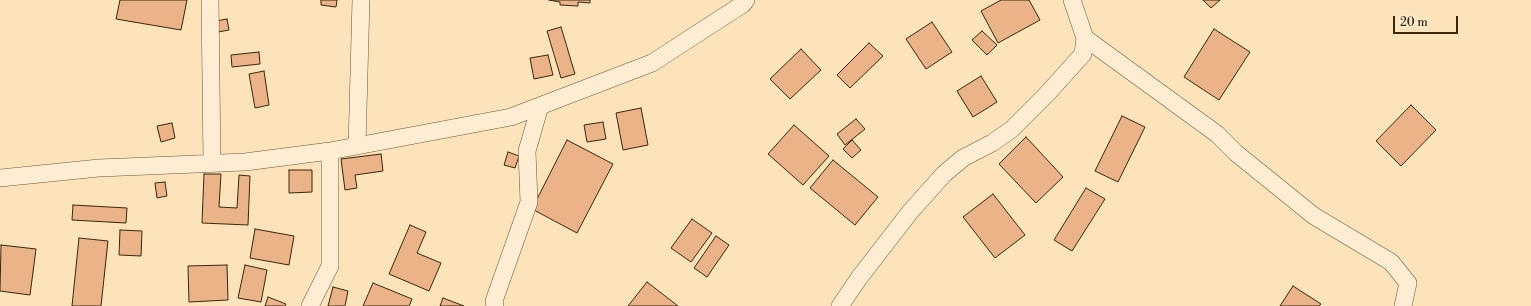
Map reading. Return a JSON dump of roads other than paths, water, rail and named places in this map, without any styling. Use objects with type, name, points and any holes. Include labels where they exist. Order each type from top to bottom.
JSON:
[{"type":"street","points":[[210,0],[212,163]]},
{"type":"street","points":[[357,146],[361,0]]},
{"type":"street","points":[[0,178],[99,168],[245,162],[330,151],[511,117],[652,62],[743,4],[746,0]]},
{"type":"street","points":[[840,306],[859,278],[910,212],[944,174],[963,158],[992,143],[1016,125],[1046,96],[1083,54],[1085,38],[1072,0]]},
{"type":"street","points":[[1085,38],[1217,134],[1236,153],[1314,216],[1391,262],[1408,283],[1403,306]]},
{"type":"street","points":[[495,306],[494,301],[529,202],[527,151],[540,106]]},
{"type":"street","points":[[310,306],[330,266],[330,151]]}]
